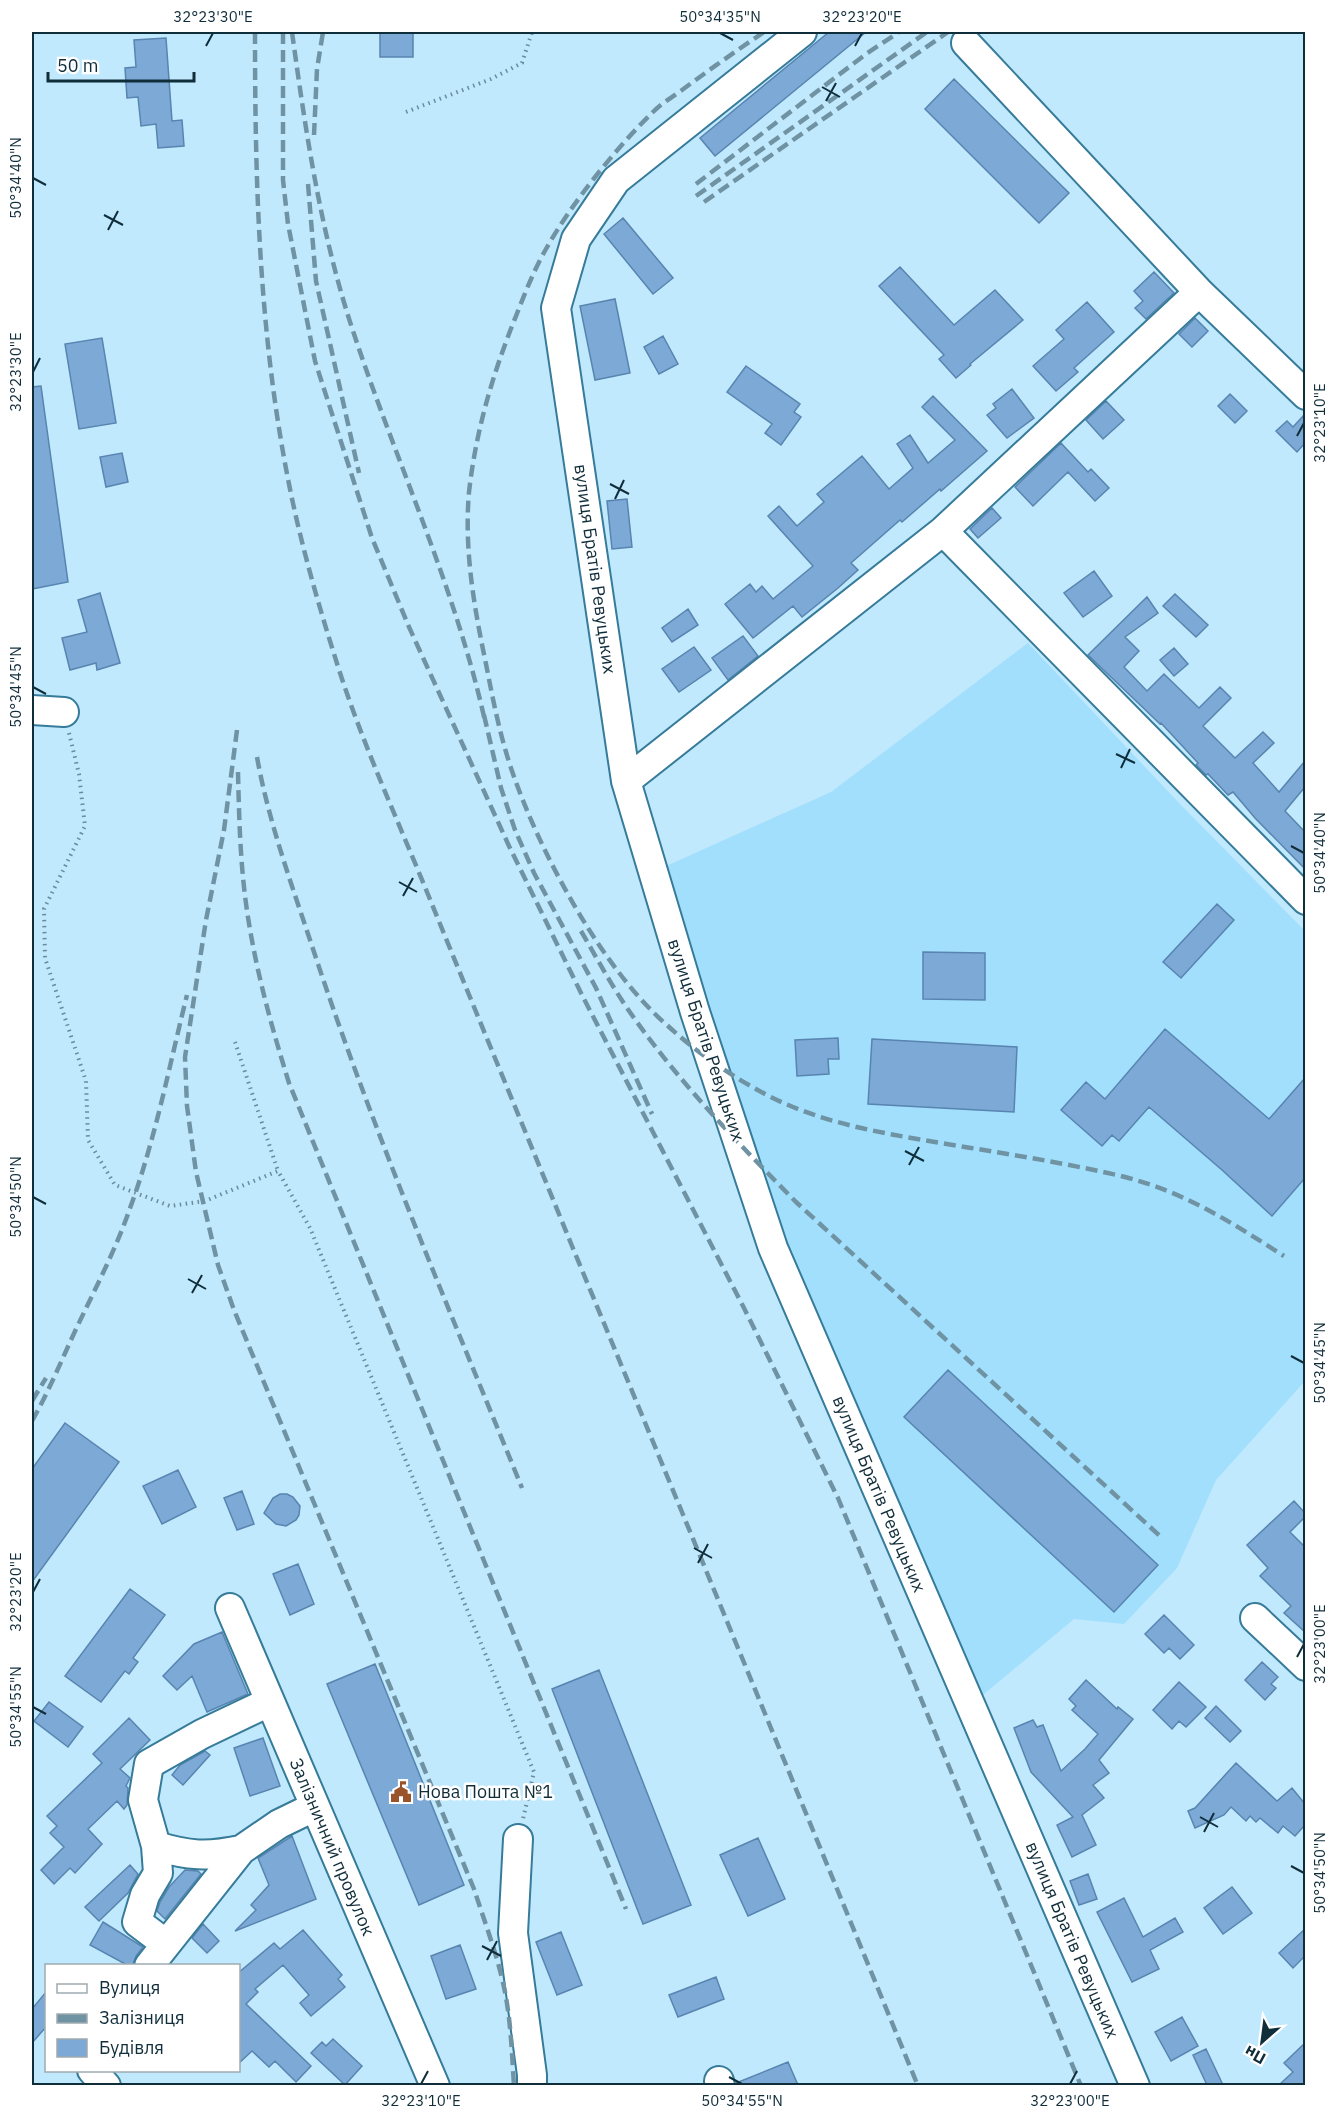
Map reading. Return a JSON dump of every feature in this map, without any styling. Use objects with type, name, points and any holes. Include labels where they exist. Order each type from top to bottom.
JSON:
[{"type":"street","name":"вулиця Братів Ревуцьких","points":[[802,32],[616,180],[576,239],[556,308],[626,781],[695,1012],[773,1248],[1136,2085]]},
{"type":"street","points":[[966,43],[1199,292],[1305,394]]},
{"type":"street","points":[[626,781],[943,531],[1199,292]]},
{"type":"street","points":[[943,531],[1305,900]]},
{"type":"street","points":[[32,710],[64,712]]},
{"type":"street","name":"Залізничний провулок","points":[[230,1608],[435,2085]]},
{"type":"street","points":[[1255,1618],[1305,1666]]},
{"type":"street","points":[[269,1701],[202,1734],[149,1764],[143,1800],[156,1846],[158,1873],[145,1895],[137,1922],[158,1955],[241,1850],[279,1824],[314,1807]]},
{"type":"street","points":[[518,1839],[513,1933],[532,2085]]},
{"type":"street","points":[[156,1846],[180,1853],[213,1856],[241,1850]]},
{"type":"street","points":[[94,2072],[106,2085]]},
{"type":"path","points":[[406,112],[491,79],[522,63],[532,32]]},
{"type":"path","points":[[64,712],[79,774],[85,826],[44,909],[45,958],[86,1082],[88,1140],[115,1185],[170,1206],[205,1201],[278,1171]]},
{"type":"path","points":[[235,1042],[278,1171],[310,1228],[534,1772],[518,1839]]},
{"type":"shaded area","points":[[1028,643],[1180,804],[1305,931],[1305,1381],[1216,1480],[1177,1568],[1124,1624],[1074,1619],[971,1705],[773,1248],[653,872],[831,792]]},
{"type":"building","points":[[380,32],[413,32],[413,57],[380,57]]},
{"type":"building","points":[[829,32],[866,32],[715,156],[700,138]]},
{"type":"building","points":[[166,38],[172,121],[182,120],[184,146],[158,148],[156,124],[141,126],[138,97],[127,98],[125,68],[136,67],[134,40]]},
{"type":"building","points":[[954,79],[1069,193],[1039,223],[925,109]]},
{"type":"building","points":[[623,218],[673,278],[653,294],[604,234]]},
{"type":"building","points":[[900,267],[954,325],[995,290],[1023,320],[956,378],[939,359],[944,355],[879,286]]},
{"type":"building","points":[[1154,272],[1174,293],[1146,319],[1135,308],[1143,301],[1134,291]]},
{"type":"building","points":[[615,299],[630,373],[595,380],[580,306]]},
{"type":"building","points":[[1087,302],[1114,332],[1074,368],[1078,372],[1056,391],[1033,366],[1064,339],[1056,330]]},
{"type":"building","points":[[1195,318],[1208,331],[1192,347],[1179,334]]},
{"type":"building","points":[[663,336],[678,364],[659,374],[644,347]]},
{"type":"building","points":[[102,338],[116,423],[79,429],[65,344]]},
{"type":"building","points":[[746,366],[800,404],[794,412],[801,417],[781,445],[765,433],[772,424],[727,392]]},
{"type":"building","points":[[41,386],[68,582],[32,589],[32,387]]},
{"type":"building","points":[[1012,389],[1034,418],[1007,438],[987,415],[996,408],[993,404]]},
{"type":"building","points":[[1230,394],[1247,411],[1235,423],[1218,406]]},
{"type":"building","points":[[933,396],[987,451],[902,522],[900,520],[851,563],[858,570],[802,617],[793,606],[753,638],[725,604],[750,584],[756,592],[762,586],[773,599],[813,566],[768,516],[779,506],[797,526],[824,502],[817,494],[862,456],[889,489],[913,468],[897,444],[910,435],[928,463],[955,440],[922,407]]},
{"type":"building","points":[[1106,401],[1124,420],[1103,439],[1086,420]]},
{"type":"building","points":[[1305,414],[1305,443],[1297,452],[1276,431],[1287,421],[1293,427]]},
{"type":"building","points":[[1061,443],[1088,472],[1091,469],[1109,488],[1095,501],[1068,472],[1033,506],[1015,487]]},
{"type":"building","points":[[122,453],[128,482],[106,487],[100,457]]},
{"type":"building","points":[[627,499],[632,547],[612,549],[607,501]]},
{"type":"building","points":[[992,508],[1001,518],[978,538],[970,529]]},
{"type":"building","points":[[1094,571],[1112,596],[1083,617],[1064,593]]},
{"type":"building","points":[[100,593],[120,663],[97,670],[96,663],[70,670],[62,638],[87,632],[78,600]]},
{"type":"building","points":[[1175,594],[1208,625],[1196,637],[1163,606]]},
{"type":"building","points":[[1147,597],[1158,613],[1125,637],[1139,651],[1124,667],[1147,691],[1164,674],[1199,708],[1220,687],[1231,698],[1203,726],[1235,758],[1263,732],[1274,743],[1253,763],[1279,792],[1305,761],[1305,787],[1285,811],[1305,832],[1305,869],[1233,792],[1228,795],[1208,774],[1206,775],[1196,765],[1198,763],[1161,723],[1088,655]]},
{"type":"building","points":[[688,609],[698,625],[672,642],[662,628]]},
{"type":"building","points":[[743,636],[758,656],[728,680],[712,658]]},
{"type":"building","points":[[694,647],[711,670],[679,692],[662,669]]},
{"type":"building","points":[[1174,648],[1188,664],[1174,676],[1160,660]]},
{"type":"building","points":[[1217,904],[1234,920],[1181,978],[1163,962]]},
{"type":"building","points":[[923,952],[985,953],[985,1000],[923,999]]},
{"type":"building","points":[[1165,1029],[1269,1119],[1305,1078],[1305,1178],[1272,1216],[1149,1107],[1119,1141],[1112,1135],[1102,1146],[1061,1110],[1086,1082],[1105,1099]]},
{"type":"building","points":[[838,1038],[839,1059],[828,1059],[829,1074],[797,1076],[795,1040]]},
{"type":"building","points":[[872,1039],[1017,1047],[1014,1112],[868,1104]]},
{"type":"building","points":[[948,1370],[1158,1565],[1114,1612],[904,1417]]},
{"type":"building","points":[[65,1423],[119,1462],[32,1582],[32,1469]]},
{"type":"building","points":[[178,1470],[196,1507],[162,1524],[143,1486]]},
{"type":"building","points":[[242,1491],[254,1524],[237,1530],[224,1498]]},
{"type":"building","points":[[280,1494],[293,1497],[300,1506],[296,1520],[286,1526],[276,1524],[264,1513],[273,1498]]},
{"type":"building","points":[[1294,1501],[1305,1513],[1305,1517],[1290,1532],[1305,1547],[1305,1632],[1284,1613],[1291,1606],[1260,1576],[1268,1568],[1247,1545]]},
{"type":"building","points":[[298,1564],[314,1604],[290,1615],[273,1574]]},
{"type":"building","points":[[130,1589],[165,1615],[133,1658],[138,1662],[129,1674],[125,1671],[101,1702],[65,1676]]},
{"type":"building","points":[[1164,1615],[1194,1645],[1180,1659],[1169,1648],[1164,1653],[1145,1634]]},
{"type":"building","points":[[222,1632],[248,1694],[207,1712],[192,1676],[177,1690],[163,1676],[194,1644]]},
{"type":"building","points":[[1262,1662],[1278,1677],[1271,1684],[1276,1688],[1265,1700],[1245,1680]]},
{"type":"building","points":[[375,1664],[464,1885],[419,1905],[327,1684]]},
{"type":"building","points":[[599,1670],[691,1905],[643,1924],[552,1689]]},
{"type":"building","points":[[1086,1680],[1117,1709],[1118,1707],[1133,1719],[1099,1760],[1109,1773],[1093,1785],[1104,1798],[1082,1815],[1096,1845],[1072,1857],[1057,1825],[1073,1817],[1031,1772],[1014,1728],[1033,1720],[1037,1727],[1043,1725],[1061,1771],[1098,1734],[1072,1710],[1076,1706],[1069,1699]]},
{"type":"building","points":[[1179,1682],[1206,1707],[1186,1727],[1179,1721],[1172,1729],[1153,1710]]},
{"type":"building","points":[[49,1702],[83,1727],[68,1747],[34,1721]]},
{"type":"building","points":[[1216,1706],[1241,1731],[1230,1742],[1205,1718]]},
{"type":"building","points":[[129,1718],[150,1740],[120,1769],[130,1778],[126,1786],[128,1788],[127,1805],[124,1809],[117,1801],[88,1829],[102,1844],[75,1873],[70,1868],[54,1884],[41,1870],[64,1847],[50,1833],[57,1826],[47,1816],[102,1763],[93,1754]]},
{"type":"building","points":[[263,1738],[280,1786],[250,1796],[234,1748]]},
{"type":"building","points":[[205,1751],[210,1755],[183,1785],[172,1775],[180,1765]]},
{"type":"building","points":[[1236,1763],[1277,1801],[1292,1788],[1305,1804],[1305,1825],[1295,1836],[1283,1826],[1278,1833],[1260,1818],[1256,1822],[1250,1816],[1246,1821],[1231,1807],[1224,1815],[1195,1828],[1188,1811],[1195,1808]]},
{"type":"building","points":[[292,1836],[316,1899],[235,1931],[256,1910],[251,1905],[269,1885],[258,1858]]},
{"type":"building","points":[[758,1838],[785,1899],[748,1916],[720,1855]]},
{"type":"building","points":[[130,1865],[138,1874],[128,1893],[99,1921],[85,1907]]},
{"type":"building","points":[[185,1870],[198,1871],[201,1874],[165,1919],[157,1911],[160,1902],[169,1887]]},
{"type":"building","points":[[1088,1874],[1097,1899],[1079,1905],[1070,1881]]},
{"type":"building","points":[[1232,1887],[1252,1913],[1223,1934],[1204,1908]]},
{"type":"building","points":[[1124,1898],[1143,1937],[1175,1918],[1183,1932],[1150,1950],[1159,1969],[1132,1982],[1097,1912]]},
{"type":"building","points":[[103,1922],[143,1947],[133,1964],[125,1964],[90,1945]]},
{"type":"building","points":[[203,1924],[219,1941],[207,1953],[192,1938]]},
{"type":"building","points":[[1305,1929],[1305,1956],[1293,1968],[1279,1953]]},
{"type":"building","points":[[303,1930],[342,1975],[338,1979],[345,1987],[311,2016],[300,2003],[309,1995],[283,1965],[255,1989],[258,1992],[246,2004],[311,2066],[296,2082],[275,2061],[269,2067],[252,2051],[240,2062],[240,1971],[274,1943],[280,1949]]},
{"type":"building","points":[[561,1932],[582,1985],[557,1995],[536,1942]]},
{"type":"building","points":[[460,1945],[476,1989],[446,1999],[431,1956]]},
{"type":"building","points":[[716,1977],[724,1999],[678,2017],[669,1995]]},
{"type":"building","points":[[45,1993],[45,2028],[32,2043],[32,2009]]},
{"type":"building","points":[[1182,2017],[1198,2046],[1171,2061],[1155,2032]]},
{"type":"building","points":[[333,2039],[362,2066],[345,2085],[311,2053],[322,2042],[326,2046]]},
{"type":"building","points":[[1305,2043],[1305,2085],[1279,2085],[1293,2072],[1284,2063]]},
{"type":"building","points":[[1206,2049],[1223,2085],[1207,2085],[1193,2055]]},
{"type":"building","points":[[788,2062],[798,2085],[736,2085],[736,2083]]},
{"type":"railway","points":[[255,32],[258,204],[271,375],[295,513],[313,585],[342,679],[361,733],[918,2086]]},
{"type":"railway","points":[[283,32],[283,180],[288,224],[315,361],[372,538],[409,627],[509,846],[583,997],[744,1308],[838,1498],[1081,2086]]},
{"type":"railway","points":[[292,32],[316,184],[342,297],[442,574],[473,671],[485,721]]},
{"type":"railway","points":[[314,135],[317,69],[323,32]]},
{"type":"railway","points":[[764,32],[656,109],[595,177],[546,249],[526,290],[493,380],[472,469],[468,514],[469,557],[478,621],[497,718],[524,803],[556,873],[597,942],[620,974],[643,1002],[679,1036],[739,1079],[786,1104],[851,1126],[1076,1166],[1121,1176],[1166,1190],[1206,1209],[1284,1256]]},
{"type":"railway","points":[[696,184],[866,54],[899,32]]},
{"type":"railway","points":[[696,196],[927,32]]},
{"type":"railway","points":[[704,202],[948,32]]},
{"type":"railway","points":[[308,184],[316,281],[359,473]]},
{"type":"railway","points":[[484,715],[501,788],[515,830],[534,873],[596,988],[652,1114]]},
{"type":"railway","points":[[237,730],[224,830],[206,920],[185,1057],[187,1106],[196,1172],[218,1265],[234,1310],[474,1889],[505,1992],[514,2086]]},
{"type":"railway","points":[[257,757],[282,856],[337,1020],[414,1222],[522,1488]]},
{"type":"railway","points":[[238,772],[243,881],[248,920],[263,991],[289,1083],[626,1909]]},
{"type":"railway","points":[[581,931],[617,993],[642,1029],[683,1081],[750,1155],[796,1202],[1161,1537]]},
{"type":"railway","points":[[32,1421],[118,1241],[129,1211],[154,1131],[187,995]]},
{"type":"railway","points":[[32,1401],[46,1378]]},
{"type":"place","name":"Нова Пошта №1","points":[[401,1792]]}]
